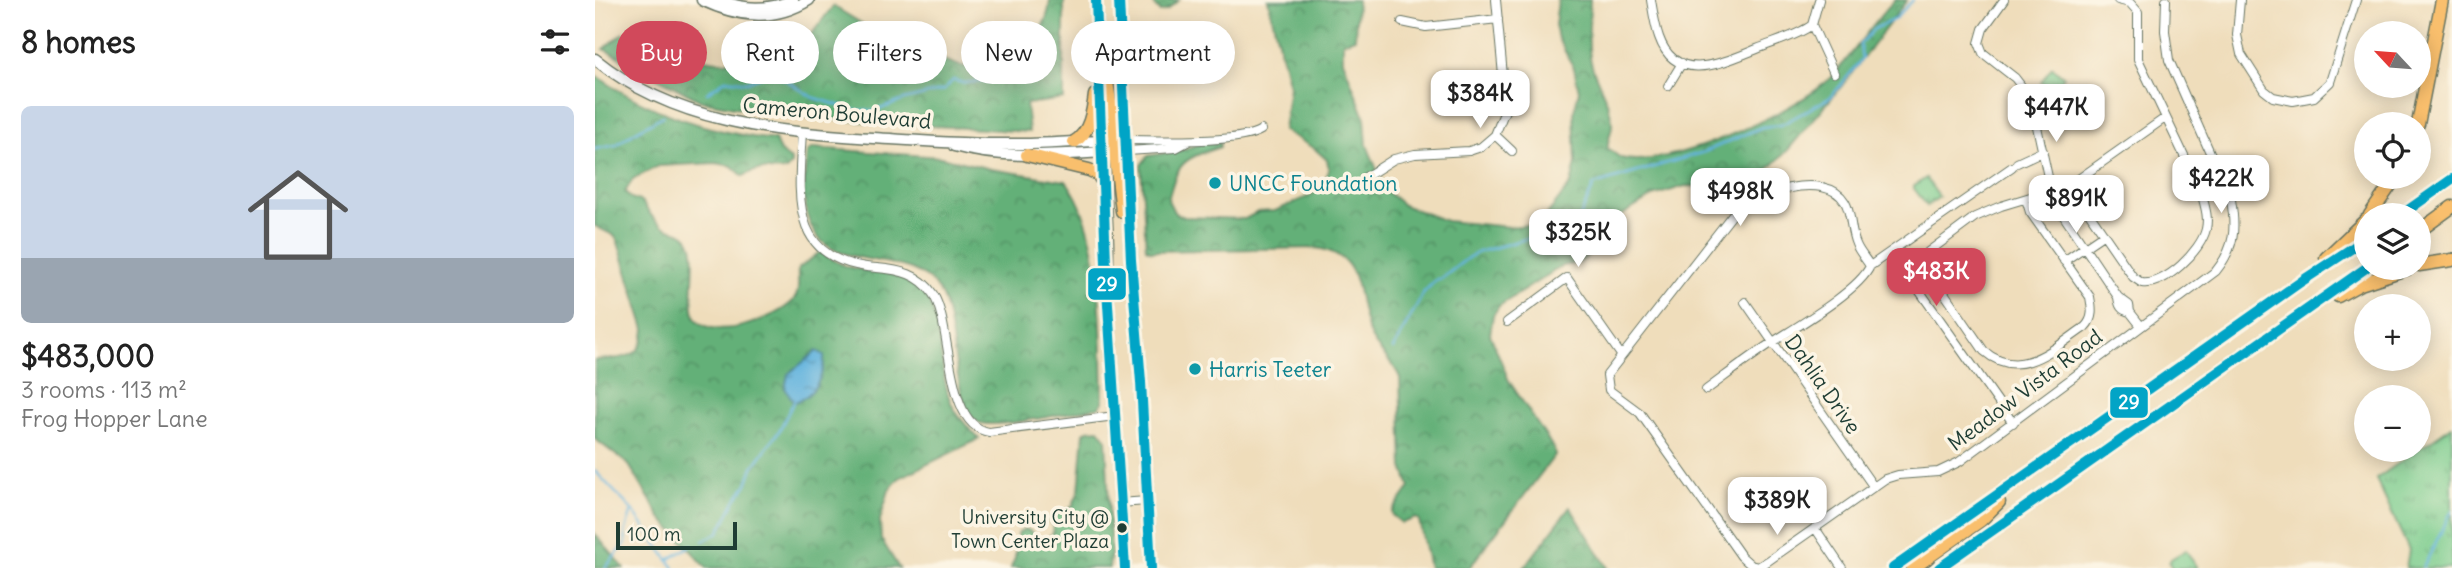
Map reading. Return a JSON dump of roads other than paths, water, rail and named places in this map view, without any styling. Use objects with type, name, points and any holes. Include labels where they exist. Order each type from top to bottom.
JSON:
[{"type":"main road","points":[[1119,0],[1115,146],[1104,186],[1107,289],[1125,568]]},
{"type":"main road","points":[[2420,112],[2442,0]]},
{"type":"main road","points":[[1096,6],[1125,237],[1131,260],[1151,568]]},
{"type":"main road","points":[[1074,142],[1084,133],[1091,115],[1095,84]]},
{"type":"main road","points":[[1103,84],[1115,146]]},
{"type":"main road","points":[[1027,155],[1093,171],[1101,178],[1104,186]]},
{"type":"main road","points":[[2418,203],[2452,179]]},
{"type":"main road","points":[[2431,222],[2452,207]]},
{"type":"main road","points":[[2302,281],[2354,231]]},
{"type":"main road","points":[[1893,568],[2354,247]]},
{"type":"main road","points":[[2431,263],[2452,260]]},
{"type":"main road","points":[[1939,568],[2354,277]]},
{"type":"main road","points":[[2300,315],[2372,280]]},
{"type":"main road","points":[[1913,568],[1981,520],[2024,477]]},
{"type":"street","points":[[702,0],[725,10],[750,16],[785,11],[809,0]]},
{"type":"street","points":[[720,0],[742,7],[758,8],[793,0]]},
{"type":"street","points":[[1364,178],[1394,159],[1416,154],[1469,151],[1481,147],[1496,135],[1506,108],[1496,0]]},
{"type":"street","points":[[1651,0],[1659,37],[1664,47],[1682,63],[1699,68],[1715,66],[1812,25]]},
{"type":"street","points":[[1819,0],[1812,25],[1834,73]]},
{"type":"street","points":[[2004,0],[1983,29],[1979,43],[1983,53],[2015,78],[2031,99],[2050,193],[2063,218],[2117,297],[2119,306],[2130,312],[2141,326]]},
{"type":"street","points":[[2070,185],[2133,277],[2147,284],[2160,281],[2195,252],[2202,242],[2207,213],[2201,191],[2138,59],[2138,12],[2130,3],[2118,0]]},
{"type":"street","name":"Meadow Vista Road","points":[[1870,266],[1856,244],[1844,200],[1833,192],[1817,185],[1807,185],[1783,190],[1738,208],[1607,375],[1609,390],[1640,413],[1743,558],[1751,565],[1758,566],[1873,486],[1892,476],[1920,475],[1949,468],[2216,271],[2228,256],[2235,222],[2231,200],[2169,60],[2165,0]]},
{"type":"street","points":[[2240,0],[2237,35],[2241,54],[2265,90],[2273,97],[2293,101],[2314,97],[2330,82],[2356,0]]},
{"type":"street","points":[[1402,22],[1426,27],[1497,19]]},
{"type":"street","name":"Cameron Boulevard","points":[[595,50],[612,71]]},
{"type":"street","name":"Cameron Boulevard","points":[[595,59],[652,94],[695,112],[748,126],[945,143],[1074,142],[1115,146]]},
{"type":"street","points":[[1668,86],[1682,63]]},
{"type":"street","points":[[2026,200],[2030,212],[2090,297],[2093,309],[2089,323],[2034,362],[2006,363],[1992,358],[1984,351],[1930,274],[1925,265],[1926,257],[1941,241],[1975,216],[2070,185],[2165,118]]},
{"type":"street","points":[[1115,146],[1249,136],[1261,130]]},
{"type":"street","points":[[802,132],[799,193],[801,213],[807,231],[820,246],[838,259],[853,266],[908,274],[931,290],[940,310],[957,397],[973,425],[989,432],[1115,416]]},
{"type":"street","points":[[1496,135],[1512,151]]},
{"type":"street","name":"Cameron Boulevard","points":[[945,143],[977,151],[1027,155],[1115,146]]},
{"type":"street","points":[[1706,390],[1772,342],[1816,315],[1863,278],[1870,266],[2014,165],[2043,151]]},
{"type":"street","points":[[2064,261],[2104,234]]},
{"type":"street","points":[[1892,252],[2013,423]]},
{"type":"street","points":[[1507,321],[1567,278],[1621,355]]},
{"type":"street","name":"Dahlia Drive","points":[[1745,302],[1873,486]]},
{"type":"street","points":[[1120,503],[1147,501]]},
{"type":"street","points":[[1815,528],[1842,568]]},
{"type":"water","points":[[817,351],[824,355],[824,363],[817,384],[807,395],[794,402],[785,388],[788,374]]},
{"type":"waterway","points":[[1393,349],[1424,292],[1437,279],[1441,279],[1479,252],[1551,232],[1574,231],[1594,185],[1704,152],[1762,127],[1781,125],[1831,97],[1862,59],[1860,44],[1874,29],[1895,19],[1913,0]]},
{"type":"waterway","points":[[707,93],[726,79],[747,82],[767,74],[781,77],[812,97],[854,110],[875,111],[944,90],[953,80],[961,82]]},
{"type":"waterway","points":[[595,149],[616,145],[663,116]]},
{"type":"waterway","points":[[703,541],[719,532],[747,484],[753,467],[779,431],[795,399]]},
{"type":"waterway","points":[[595,471],[632,510],[674,568]]},
{"type":"waterway","points":[[605,568],[626,543],[625,533],[632,510]]},
{"type":"waterway","points":[[2423,568],[2452,510]]},
{"type":"waterway","points":[[668,560],[692,545]]},
{"type":"place","name":"UNCC Foundation","points":[[1215,183]]},
{"type":"place","name":"Harris Teeter","points":[[1195,369]]},
{"type":"place","name":"University City @ Town Center Plaza","points":[[1122,528]]}]
